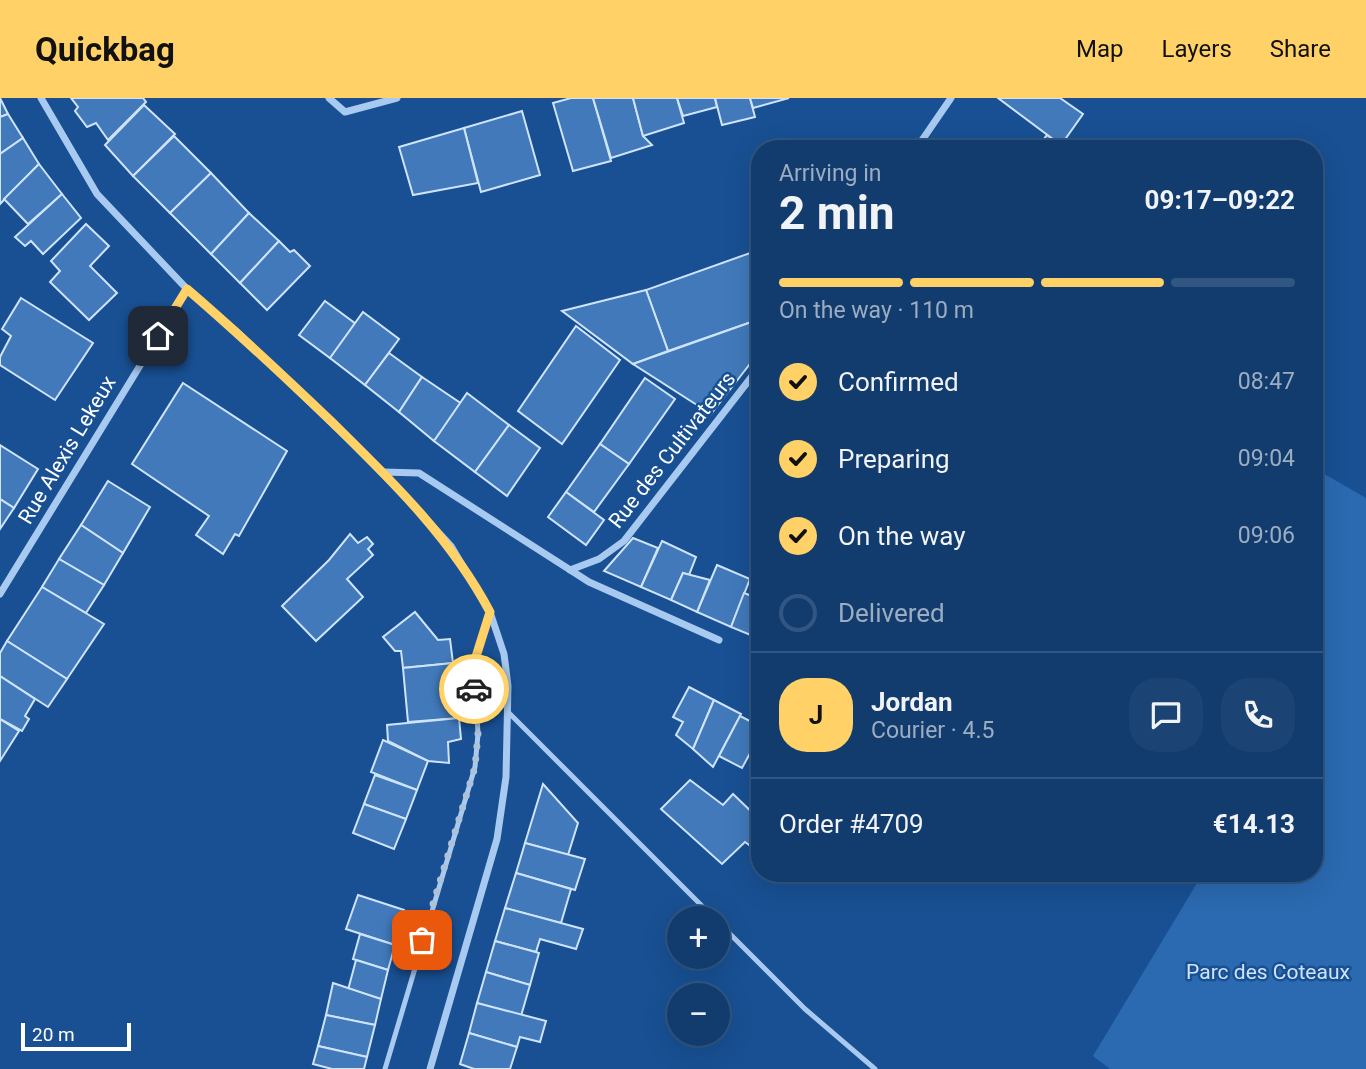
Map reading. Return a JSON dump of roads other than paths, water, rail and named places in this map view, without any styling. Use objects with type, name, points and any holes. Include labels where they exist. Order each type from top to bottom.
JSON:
[{"type":"street","points":[[41,98],[97,194],[187,289],[237,332],[383,472],[451,546],[490,612],[504,654],[509,713],[506,776],[497,839],[430,1069]]},
{"type":"street","points":[[329,98],[345,113],[397,98]]},
{"type":"street","points":[[922,140],[951,98]]},
{"type":"street","name":"Rue Alexis Lekeux","points":[[0,594],[187,289]]},
{"type":"street","name":"Rue des Cultivateurs","points":[[570,570],[598,559],[625,541],[751,378]]},
{"type":"street","points":[[383,472],[419,473],[589,582],[719,640]]},
{"type":"lane","points":[[385,1069],[475,767],[478,734],[474,663],[490,612]]},
{"type":"lane","points":[[509,713],[702,906]]},
{"type":"lane","points":[[730,934],[805,1009],[875,1069]]},
{"type":"park label","name":"Parc des Coteaux","points":[[1268,972]]}]
